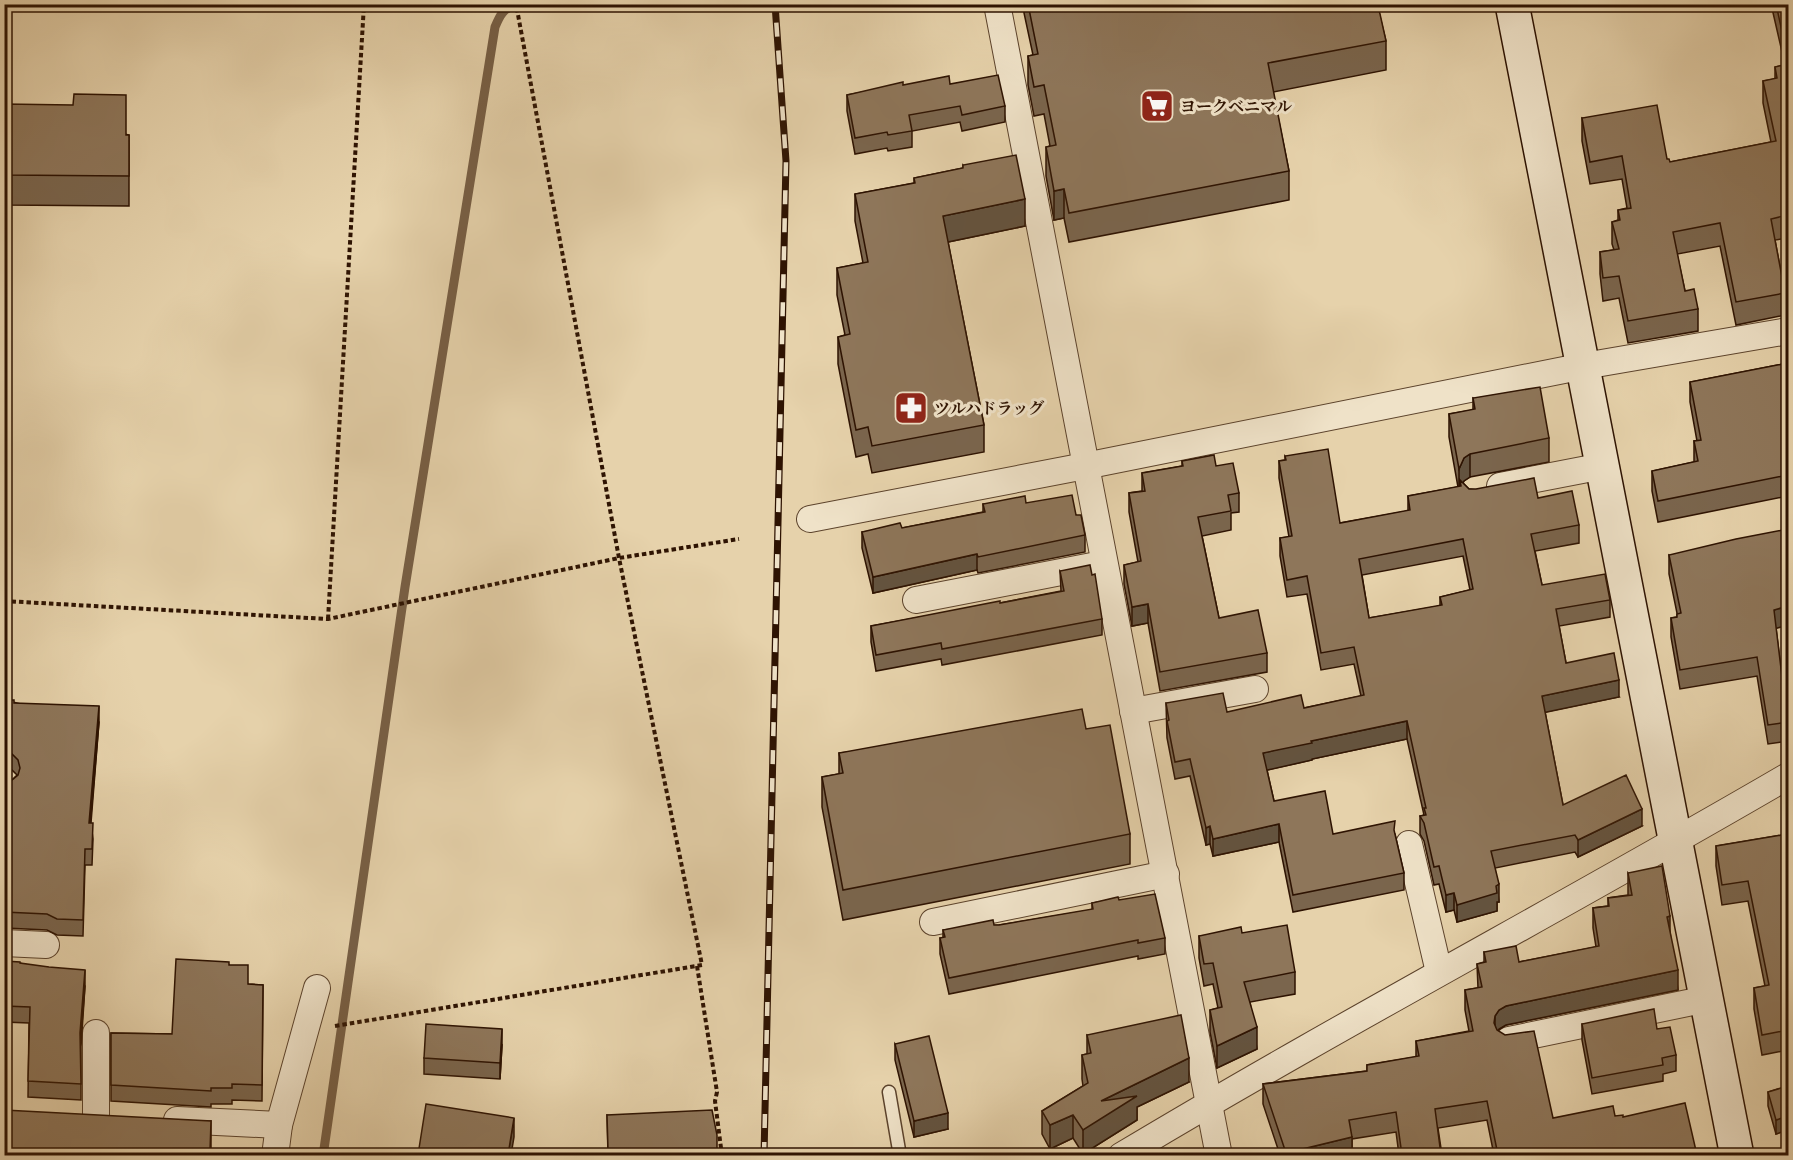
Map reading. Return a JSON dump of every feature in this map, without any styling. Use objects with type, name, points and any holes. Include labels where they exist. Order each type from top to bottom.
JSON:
[{"type":"street","points":[[997,4],[1219,1155]]},
{"type":"street","points":[[1512,4],[1737,1155]]},
{"type":"street","points":[[810,519],[1584,366],[1788,331]]},
{"type":"street","points":[[1474,492],[1603,466]]},
{"type":"street","points":[[916,600],[1104,563]]},
{"type":"street","points":[[1134,711],[1255,689]]},
{"type":"street","points":[[1121,1155],[1439,972],[1676,842],[1788,776]]},
{"type":"street","points":[[1409,844],[1439,972]]},
{"type":"street","points":[[933,922],[1166,874]]},
{"type":"street","points":[[4,943],[46,945]]},
{"type":"street","points":[[275,1155],[279,1125],[317,988]]},
{"type":"street","points":[[1509,1040],[1707,999]]},
{"type":"street","points":[[96,1033],[96,1116]]},
{"type":"street","points":[[153,1119],[279,1125]]},
{"type":"lane","points":[[889,1092],[900,1155]]},
{"type":"path","points":[[328,619],[364,4]]},
{"type":"path","points":[[305,1032],[702,965],[619,558],[516,4]]},
{"type":"path","points":[[4,601],[328,619],[619,558],[739,539]]},
{"type":"path","points":[[697,966],[717,1092],[715,1101],[722,1155]]},
{"type":"building","name":"ヨークベニマル","points":[[1028,4],[1377,4],[1386,41],[1268,63],[1289,171],[1069,213],[1064,189],[1054,191],[1046,147],[1056,145],[1044,85],[1034,87],[1028,56],[1038,54]]},
{"type":"building","points":[[1776,4],[1788,4],[1788,59]]},
{"type":"building","points":[[1788,64],[1788,215],[1771,219],[1785,293],[1736,302],[1720,223],[1673,232],[1685,291],[1694,289],[1698,309],[1628,321],[1619,276],[1603,278],[1600,252],[1619,249],[1612,222],[1620,220],[1618,210],[1631,208],[1622,156],[1590,162],[1582,118],[1657,105],[1667,159],[1670,162],[1776,141],[1763,81],[1777,78],[1775,67]]},
{"type":"building","points":[[998,75],[1005,106],[962,115],[960,106],[909,115],[912,131],[888,135],[887,132],[855,138],[847,95],[903,82],[903,85],[949,76],[950,84]]},
{"type":"building","points":[[74,94],[126,95],[129,176],[4,175],[4,104],[73,105]]},
{"type":"building","points":[[1016,155],[1025,199],[943,216],[984,425],[872,446],[868,427],[856,430],[838,337],[850,334],[837,268],[868,262],[855,194],[915,183],[914,178],[963,168],[963,165]]},
{"type":"building","points":[[1788,363],[1788,475],[1658,501],[1652,471],[1698,461],[1694,441],[1701,440],[1690,382]]},
{"type":"building","points":[[1540,387],[1549,438],[1470,454],[1464,458],[1459,469],[1449,414],[1475,409],[1473,398]]},
{"type":"building","points":[[1328,449],[1340,523],[1410,510],[1408,496],[1461,486],[1460,480],[1469,489],[1476,489],[1534,478],[1538,498],[1572,491],[1579,525],[1531,534],[1542,585],[1605,574],[1610,600],[1556,609],[1566,663],[1614,653],[1619,680],[1542,696],[1563,805],[1626,775],[1642,809],[1578,840],[1575,835],[1491,851],[1499,884],[1496,886],[1497,893],[1457,905],[1454,893],[1446,895],[1439,866],[1434,867],[1424,823],[1420,816],[1426,815],[1424,808],[1426,808],[1407,721],[1263,753],[1274,801],[1325,791],[1333,834],[1395,821],[1394,830],[1404,873],[1293,895],[1279,824],[1213,839],[1210,826],[1206,828],[1190,759],[1175,762],[1166,703],[1223,693],[1227,712],[1301,695],[1304,708],[1364,695],[1354,647],[1321,653],[1307,576],[1287,580],[1280,538],[1292,536],[1279,461],[1286,460],[1285,456]],"holes":[[[1463,539],[1473,589],[1440,597],[1442,605],[1369,618],[1359,559]]]},
{"type":"building","points":[[1214,455],[1216,466],[1233,463],[1239,493],[1228,495],[1231,511],[1198,517],[1219,618],[1258,610],[1267,653],[1160,672],[1148,604],[1132,607],[1124,565],[1141,561],[1129,493],[1145,491],[1142,473],[1183,466],[1182,461]]},
{"type":"building","points":[[1072,495],[1076,515],[1081,515],[1085,535],[978,557],[977,554],[873,577],[862,532],[900,523],[902,528],[985,512],[983,504],[1025,496],[1026,503]]},
{"type":"building","points":[[1788,529],[1788,606],[1774,610],[1782,677],[1788,674],[1788,722],[1768,725],[1757,657],[1680,670],[1671,618],[1681,613],[1669,555]]},
{"type":"building","points":[[1090,565],[1092,575],[1095,574],[1102,619],[942,649],[941,643],[876,655],[871,626],[1064,591],[1060,571]]},
{"type":"building","points":[[4,700],[14,700],[14,703],[99,706],[89,823],[93,823],[92,849],[85,849],[83,920],[57,919],[47,914],[4,912],[4,782],[18,775],[20,768],[18,760],[12,754],[4,752]]},
{"type":"building","points":[[1082,709],[1086,729],[1110,725],[1130,834],[843,890],[822,777],[843,773],[839,753]]},
{"type":"building","points":[[1788,834],[1788,1030],[1762,1035],[1754,988],[1769,985],[1748,881],[1722,885],[1716,846]]},
{"type":"building","points":[[1662,866],[1670,916],[1667,917],[1678,970],[1506,1006],[1499,1010],[1494,1023],[1497,1030],[1505,1035],[1534,1031],[1553,1118],[1613,1106],[1615,1116],[1623,1115],[1623,1117],[1685,1103],[1697,1155],[1498,1155],[1487,1101],[1435,1109],[1441,1155],[1402,1155],[1396,1112],[1349,1120],[1352,1137],[1286,1153],[1263,1084],[1367,1071],[1367,1065],[1419,1056],[1416,1041],[1473,1031],[1465,990],[1482,987],[1477,964],[1486,962],[1484,952],[1516,946],[1519,962],[1599,946],[1593,908],[1609,906],[1608,898],[1632,895],[1628,873]]},
{"type":"building","points":[[1155,894],[1165,938],[1138,943],[1138,940],[949,978],[940,938],[945,937],[943,930],[993,920],[994,925],[999,925],[1093,909],[1092,903],[1118,897],[1119,900]]},
{"type":"building","points":[[1287,925],[1295,972],[1244,982],[1257,1027],[1217,1046],[1210,1010],[1222,1007],[1213,963],[1204,964],[1199,936],[1241,927],[1242,933]]},
{"type":"building","points":[[176,959],[248,965],[248,984],[263,985],[262,1085],[232,1084],[232,1088],[211,1088],[211,1091],[111,1085],[111,1033],[172,1034]]},
{"type":"building","points":[[4,961],[85,970],[80,1033],[81,1084],[28,1081],[30,1007],[4,1006]]},
{"type":"building","points":[[1654,1009],[1657,1029],[1670,1027],[1676,1055],[1662,1058],[1663,1065],[1592,1078],[1582,1024]]},
{"type":"building","points":[[1181,1015],[1189,1058],[1101,1101],[1137,1096],[1083,1130],[1073,1115],[1050,1125],[1042,1111],[1088,1083],[1082,1055],[1091,1053],[1087,1035]]},
{"type":"building","points":[[426,1024],[502,1029],[500,1063],[424,1058]]},
{"type":"building","points":[[929,1036],[948,1113],[914,1121],[895,1044]]},
{"type":"building","points":[[1788,1086],[1788,1116],[1776,1120],[1768,1092]]},
{"type":"building","points":[[426,1104],[514,1118],[508,1155],[418,1155]]},
{"type":"building","points":[[4,1110],[211,1121],[210,1151],[160,1150],[159,1155],[4,1155]]},
{"type":"building","points":[[712,1110],[717,1135],[717,1155],[616,1155],[616,1149],[608,1149],[607,1115]]},
{"type":"waterway","points":[[323,1156],[405,587],[495,27],[502,13],[516,4]]},
{"type":"railway","points":[[764,1156],[786,161],[775,4]]},
{"type":"place","name":"ヨークベニマル","points":[[1157,106]]},
{"type":"place","name":"ツルハドラッグ","points":[[911,408]]}]
